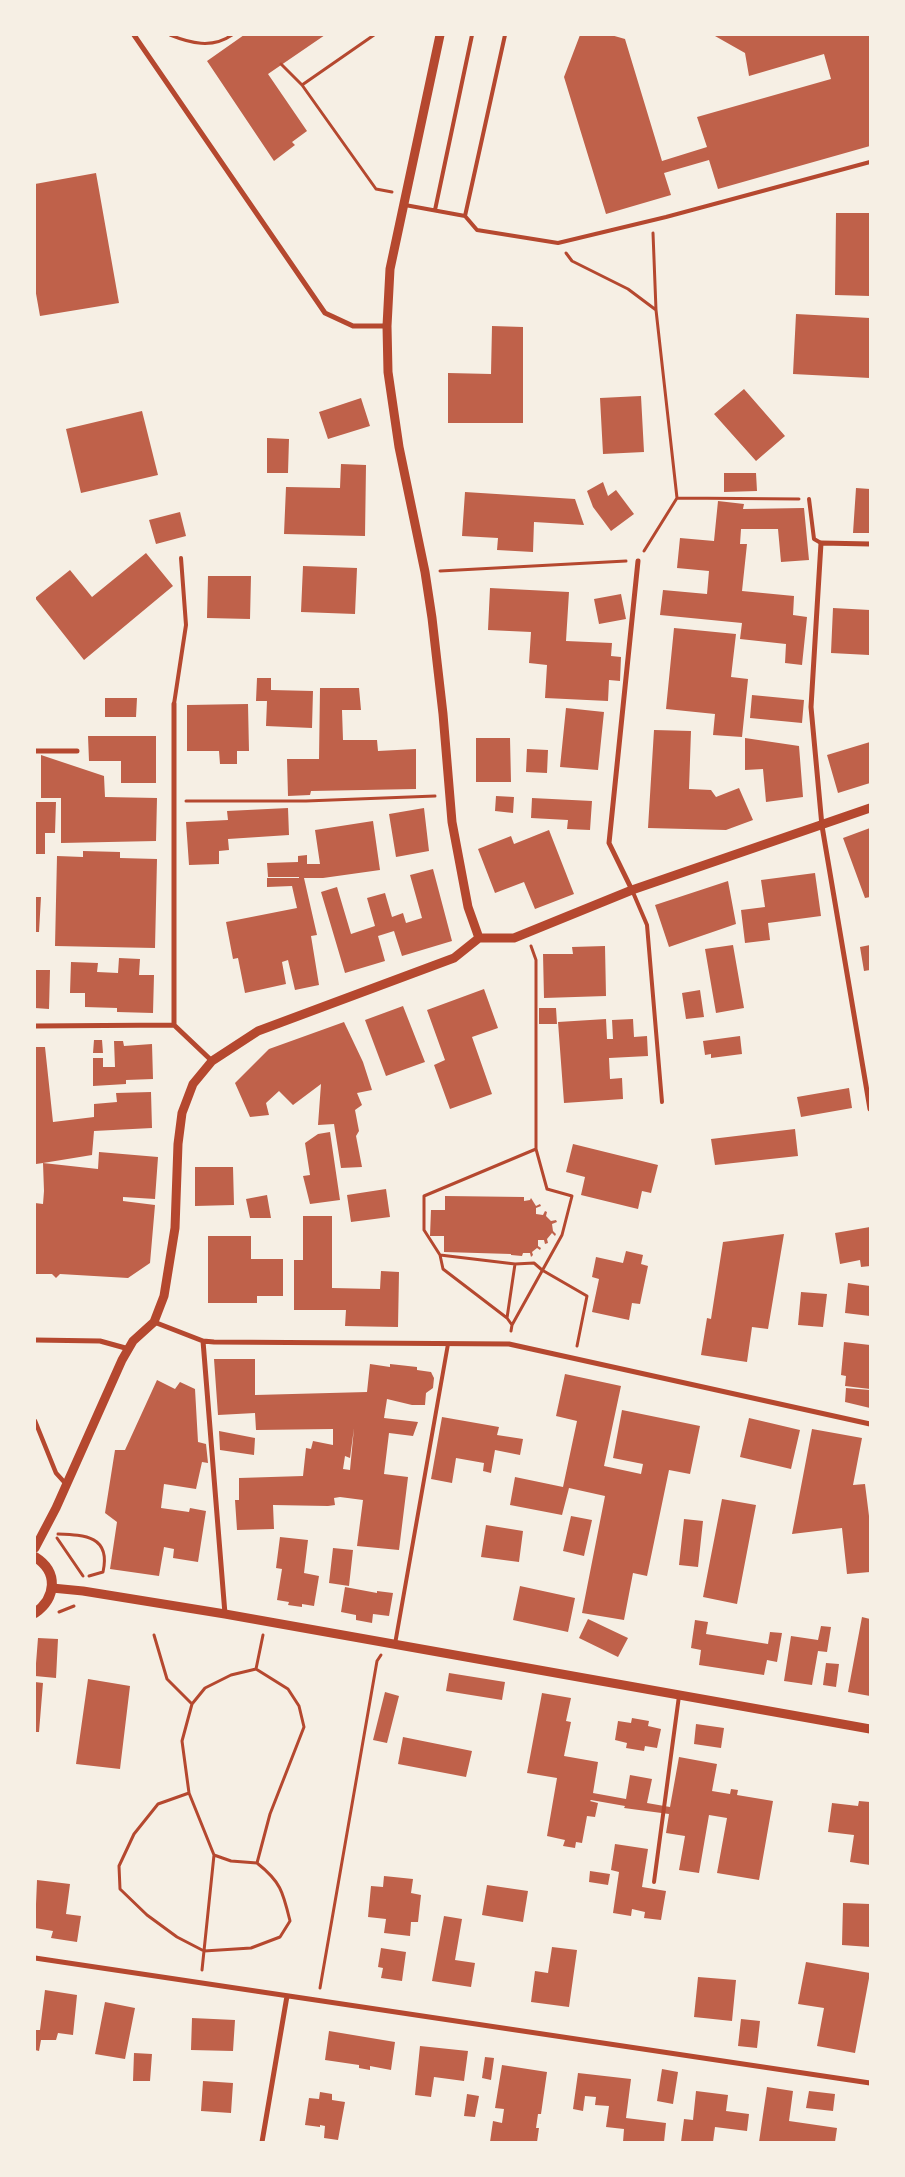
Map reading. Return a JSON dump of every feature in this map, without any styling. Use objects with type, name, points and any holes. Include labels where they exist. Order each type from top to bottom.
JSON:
[{"type":"main road","points":[[35,1558],[47,1569],[51,1578],[52,1588],[44,1607],[35,1613]]},
{"type":"street","points":[[134,35],[325,313],[353,326],[387,326]]},
{"type":"street","points":[[440,35],[390,269],[387,326],[388,372],[392,407],[425,572],[432,618],[443,714],[448,795],[468,907],[479,938]]},
{"type":"street","points":[[870,544],[821,543],[811,707],[822,826],[870,1109]]},
{"type":"street","points":[[632,890],[609,842],[638,561]]},
{"type":"street","points":[[174,704],[174,1026]]},
{"type":"street","points":[[35,751],[77,750]]},
{"type":"street","points":[[35,1548],[129,1348],[133,1341],[154,1322],[164,1296],[175,1228],[178,1144],[182,1113],[194,1084],[212,1061],[258,1031],[454,958],[479,938],[514,938],[527,934],[632,890],[870,808]]},
{"type":"street","points":[[35,1026],[174,1026],[212,1061]]},
{"type":"street","points":[[154,1322],[203,1342],[509,1344],[870,1424]]},
{"type":"street","points":[[35,1340],[100,1341],[129,1348]]},
{"type":"street","points":[[203,1342],[225,1614]]},
{"type":"street","points":[[35,1422],[56,1473],[66,1484]]},
{"type":"street","points":[[52,1588],[83,1591],[225,1614],[870,1730]]},
{"type":"street","points":[[35,1958],[870,2083]]},
{"type":"street","points":[[262,2142],[288,1996]]},
{"type":"lane","points":[[435,210],[472,35]]},
{"type":"lane","points":[[465,216],[505,35]]},
{"type":"lane","points":[[403,204],[465,216],[477,230],[558,243],[870,162]]},
{"type":"lane","points":[[809,499],[814,539],[821,543]]},
{"type":"lane","points":[[174,704],[186,625],[181,558]]},
{"type":"lane","points":[[632,890],[647,925],[662,1102]]},
{"type":"lane","points":[[392,1645],[448,1344]]},
{"type":"lane","points":[[654,1882],[679,1696]]},
{"type":"path","points":[[170,35],[192,44],[223,41],[232,35]]},
{"type":"path","points":[[302,85],[374,35]]},
{"type":"path","points":[[281,64],[302,85],[376,189],[405,195]]},
{"type":"path","points":[[445,570],[638,561],[677,498],[656,310],[652,220]]},
{"type":"path","points":[[558,243],[572,262],[628,290],[656,310]]},
{"type":"path","points":[[677,498],[809,499]]},
{"type":"path","points":[[173,802],[306,801],[448,795]]},
{"type":"path","points":[[509,1344],[512,1325],[562,1235],[572,1196],[547,1189],[536,1149],[536,960],[527,934]]},
{"type":"path","points":[[512,1325],[507,1318],[443,1269],[440,1256],[424,1230],[424,1196],[536,1149]]},
{"type":"path","points":[[440,1256],[515,1264],[534,1263],[542,1270],[587,1296],[574,1357]]},
{"type":"path","points":[[507,1318],[515,1264]]},
{"type":"path","points":[[54,1534],[86,1535],[102,1547],[106,1559],[103,1572],[84,1578]]},
{"type":"path","points":[[256,1669],[265,1622]]},
{"type":"path","points":[[154,1635],[167,1679],[192,1704]]},
{"type":"path","points":[[318,2001],[377,1661],[392,1645]]},
{"type":"path","points":[[201,1983],[214,1855],[189,1793],[182,1741],[192,1704],[205,1688],[232,1675],[256,1669],[288,1689],[299,1706],[304,1727],[293,1758],[277,1792],[257,1863]]},
{"type":"path","points":[[189,1793],[158,1804],[134,1834],[119,1866],[120,1889],[147,1915],[177,1937],[204,1952],[251,1948],[280,1937],[290,1921],[284,1896],[275,1878],[257,1863],[231,1861],[214,1855]]},
{"type":"building","points":[[244,35],[325,35],[268,74],[307,131],[292,142],[295,145],[274,161],[207,61]]},
{"type":"building","points":[[580,35],[611,35],[625,39],[662,161],[707,147],[697,117],[831,79],[824,54],[749,76],[745,53],[716,35],[870,35],[870,146],[718,189],[709,160],[664,173],[671,195],[606,214],[564,77]]},
{"type":"building","points":[[96,173],[119,303],[40,316],[35,288],[35,184]]},
{"type":"building","points":[[836,213],[870,213],[870,296],[835,295]]},
{"type":"building","points":[[796,314],[870,318],[870,378],[793,374]]},
{"type":"building","points":[[492,326],[523,327],[523,423],[448,423],[448,373],[491,374]]},
{"type":"building","points":[[744,389],[785,436],[756,461],[714,414]]},
{"type":"building","points":[[641,396],[644,452],[603,454],[600,398]]},
{"type":"building","points":[[361,398],[370,426],[328,439],[319,412]]},
{"type":"building","points":[[142,411],[158,475],[81,493],[66,429]]},
{"type":"building","points":[[267,438],[289,439],[288,473],[267,473]]},
{"type":"building","points":[[341,464],[366,465],[365,536],[284,534],[286,487],[340,488]]},
{"type":"building","points":[[724,473],[756,473],[757,491],[724,492]]},
{"type":"building","points":[[603,482],[608,496],[616,490],[634,514],[611,531],[593,507],[587,491]]},
{"type":"building","points":[[856,488],[870,489],[870,533],[853,533]]},
{"type":"building","points":[[465,492],[575,499],[584,525],[534,522],[533,552],[497,550],[498,538],[462,536]]},
{"type":"building","points":[[718,501],[744,504],[743,509],[804,508],[809,560],[781,562],[778,529],[741,529],[740,544],[747,544],[742,591],[794,596],[793,615],[807,617],[802,665],[785,663],[786,644],[740,639],[742,623],[660,615],[663,590],[707,594],[709,571],[677,568],[680,538],[714,541]]},
{"type":"building","points":[[180,512],[186,536],[156,544],[149,520]]},
{"type":"building","points":[[146,553],[173,586],[84,660],[35,598],[70,570],[92,597]]},
{"type":"building","points":[[303,566],[357,568],[355,614],[301,612]]},
{"type":"building","points":[[208,576],[251,576],[250,619],[207,618]]},
{"type":"building","points":[[490,588],[569,592],[566,641],[612,643],[611,656],[621,657],[620,681],[609,680],[608,701],[545,698],[547,665],[529,663],[531,632],[488,630]]},
{"type":"building","points":[[621,594],[626,619],[599,624],[594,599]]},
{"type":"building","points":[[833,608],[870,610],[869,655],[831,653]]},
{"type":"building","points":[[674,628],[736,634],[731,677],[748,679],[742,737],[713,735],[715,714],[666,709]]},
{"type":"building","points":[[257,678],[271,678],[271,690],[313,691],[312,728],[266,726],[267,701],[256,701]]},
{"type":"building","points":[[320,688],[359,688],[361,710],[342,710],[343,740],[377,740],[378,751],[416,749],[416,789],[311,791],[310,795],[288,796],[287,759],[319,759]]},
{"type":"building","points":[[752,695],[804,700],[802,723],[750,718]]},
{"type":"building","points":[[105,698],[137,698],[136,717],[105,717]]},
{"type":"building","points":[[248,704],[249,751],[237,751],[237,764],[220,764],[219,751],[187,751],[187,705]]},
{"type":"building","points":[[566,708],[604,712],[598,770],[560,767]]},
{"type":"building","points":[[654,730],[691,731],[689,789],[711,790],[716,797],[739,788],[753,820],[726,830],[648,828]]},
{"type":"building","points":[[88,736],[156,736],[156,783],[121,783],[121,761],[89,761]]},
{"type":"building","points":[[476,738],[510,738],[511,782],[476,782]]},
{"type":"building","points":[[745,738],[799,746],[803,797],[766,802],[763,769],[745,770]]},
{"type":"building","points":[[870,742],[870,783],[838,793],[827,755]]},
{"type":"building","points":[[527,749],[548,750],[547,773],[526,772]]},
{"type":"building","points":[[41,755],[104,776],[105,797],[157,798],[156,841],[61,843],[61,798],[41,798]]},
{"type":"building","points":[[496,796],[514,797],[513,813],[495,811]]},
{"type":"building","points":[[532,798],[592,801],[590,830],[567,829],[568,820],[531,818]]},
{"type":"building","points":[[35,802],[56,802],[55,833],[45,833],[45,854],[35,854]]},
{"type":"building","points":[[288,808],[289,835],[228,839],[229,850],[219,851],[219,864],[189,865],[186,822],[228,820],[227,811]]},
{"type":"building","points":[[424,808],[429,851],[396,857],[389,814]]},
{"type":"building","points":[[373,821],[380,870],[323,878],[304,878],[317,935],[311,936],[319,985],[295,990],[288,960],[282,962],[286,984],[245,993],[238,958],[233,959],[226,922],[297,908],[292,886],[267,887],[267,878],[299,877],[268,877],[267,863],[298,862],[298,856],[307,855],[307,864],[320,864],[315,830]]},
{"type":"building","points":[[870,828],[870,897],[865,898],[843,838]]},
{"type":"building","points":[[549,830],[574,894],[535,909],[524,882],[495,893],[478,849],[511,836],[514,844]]},
{"type":"building","points":[[83,851],[120,852],[120,858],[157,859],[155,948],[55,946],[57,856],[83,857]]},
{"type":"building","points":[[433,869],[452,941],[402,956],[394,931],[378,936],[385,961],[345,973],[321,892],[337,887],[351,934],[375,926],[367,898],[385,893],[392,917],[403,913],[406,923],[422,918],[410,875]]},
{"type":"building","points":[[815,873],[821,916],[768,923],[770,940],[745,943],[741,910],[765,907],[761,880]]},
{"type":"building","points":[[728,881],[736,924],[669,947],[655,905]]},
{"type":"building","points":[[35,897],[41,897],[39,932],[35,932]]},
{"type":"building","points":[[733,945],[744,1008],[716,1013],[705,949]]},
{"type":"building","points":[[870,945],[870,970],[864,971],[860,947]]},
{"type":"building","points":[[605,946],[606,996],[544,998],[543,954],[573,954],[572,947]]},
{"type":"building","points":[[119,958],[140,959],[139,975],[154,975],[153,1013],[117,1012],[117,1008],[85,1007],[85,993],[70,993],[71,962],[98,963],[97,972],[118,973]]},
{"type":"building","points":[[35,970],[50,970],[49,1009],[35,1008]]},
{"type":"building","points":[[484,989],[498,1028],[472,1037],[492,1094],[450,1109],[434,1065],[445,1060],[427,1010]]},
{"type":"building","points":[[700,990],[704,1017],[686,1019],[682,993]]},
{"type":"building","points":[[403,1006],[425,1062],[386,1076],[365,1020]]},
{"type":"building","points":[[539,1008],[556,1008],[557,1024],[539,1024]]},
{"type":"building","points":[[606,1019],[607,1039],[613,1039],[612,1020],[633,1019],[634,1037],[647,1036],[648,1056],[609,1058],[610,1079],[622,1078],[623,1099],[564,1103],[558,1022]]},
{"type":"building","points":[[344,1022],[363,1062],[372,1090],[357,1093],[362,1105],[355,1110],[359,1131],[356,1136],[362,1167],[341,1168],[334,1124],[318,1125],[321,1084],[293,1105],[279,1091],[266,1103],[269,1115],[250,1117],[235,1083],[269,1049]]},
{"type":"building","points":[[740,1036],[742,1054],[711,1058],[711,1054],[705,1055],[703,1041]]},
{"type":"building","points":[[94,1040],[102,1040],[103,1053],[93,1053]]},
{"type":"building","points":[[114,1041],[123,1041],[124,1046],[152,1044],[153,1079],[126,1080],[126,1084],[93,1086],[93,1058],[103,1058],[103,1067],[115,1067]]},
{"type":"building","points":[[35,1047],[45,1047],[53,1122],[94,1117],[94,1104],[117,1102],[116,1093],[151,1092],[152,1128],[94,1131],[92,1155],[36,1164]]},
{"type":"building","points":[[849,1088],[852,1108],[801,1117],[797,1097]]},
{"type":"building","points":[[795,1129],[798,1156],[715,1165],[711,1139]]},
{"type":"building","points":[[330,1132],[340,1200],[310,1204],[303,1176],[310,1175],[305,1143],[318,1134]]},
{"type":"building","points":[[573,1144],[658,1165],[651,1193],[642,1191],[638,1209],[581,1195],[585,1177],[566,1172]]},
{"type":"building","points":[[99,1152],[158,1157],[155,1199],[123,1197],[123,1201],[155,1205],[150,1263],[128,1278],[60,1274],[56,1278],[52,1274],[35,1274],[35,1203],[43,1204],[43,1163],[98,1169]]},
{"type":"building","points":[[195,1167],[233,1167],[234,1205],[195,1206]]},
{"type":"building","points":[[386,1189],[390,1217],[351,1222],[347,1195]]},
{"type":"building","points":[[267,1195],[271,1218],[250,1218],[246,1199]]},
{"type":"building","points":[[445,1196],[524,1197],[524,1201],[531,1198],[536,1206],[540,1204],[541,1206],[536,1208],[536,1214],[543,1215],[545,1211],[547,1212],[546,1216],[551,1221],[556,1220],[557,1222],[552,1224],[553,1231],[556,1234],[555,1236],[552,1233],[547,1239],[548,1243],[545,1244],[544,1240],[538,1240],[538,1246],[541,1248],[540,1250],[537,1248],[532,1252],[533,1255],[531,1257],[530,1253],[523,1253],[522,1256],[444,1252],[444,1236],[430,1236],[431,1210],[445,1210]]},
{"type":"building","points":[[303,1216],[332,1216],[332,1288],[380,1289],[381,1271],[399,1272],[398,1327],[345,1326],[346,1310],[294,1310],[294,1260],[303,1260]]},
{"type":"building","points":[[870,1227],[870,1266],[861,1267],[860,1260],[840,1264],[835,1233]]},
{"type":"building","points":[[784,1234],[768,1329],[752,1327],[747,1362],[701,1355],[707,1318],[711,1319],[723,1242]]},
{"type":"building","points":[[208,1236],[251,1236],[251,1259],[283,1259],[283,1296],[257,1296],[257,1303],[208,1303]]},
{"type":"building","points":[[626,1251],[643,1255],[641,1264],[648,1266],[640,1304],[632,1303],[629,1320],[592,1312],[599,1279],[592,1277],[596,1257],[623,1263]]},
{"type":"building","points":[[848,1283],[870,1286],[870,1316],[845,1313]]},
{"type":"building","points":[[801,1292],[827,1294],[823,1327],[798,1325]]},
{"type":"building","points":[[844,1342],[870,1345],[870,1389],[845,1386],[846,1376],[841,1375]]},
{"type":"building","points":[[214,1359],[255,1359],[255,1395],[367,1392],[370,1364],[390,1367],[390,1364],[417,1367],[417,1370],[431,1372],[434,1378],[433,1388],[426,1393],[425,1405],[412,1405],[387,1399],[384,1418],[418,1422],[413,1436],[389,1433],[384,1474],[408,1477],[399,1550],[357,1546],[363,1500],[340,1497],[334,1498],[335,1505],[328,1506],[273,1505],[274,1529],[237,1530],[235,1500],[239,1500],[239,1478],[303,1476],[306,1448],[311,1449],[313,1441],[333,1445],[333,1429],[256,1430],[255,1413],[218,1415]],"holes":[[[354,1428],[350,1470],[343,1469],[345,1456],[350,1458]]]},
{"type":"building","points":[[565,1374],[621,1386],[604,1466],[641,1474],[643,1464],[613,1458],[622,1410],[700,1426],[690,1474],[669,1470],[647,1576],[633,1573],[624,1620],[582,1613],[605,1496],[569,1488],[562,1515],[510,1505],[515,1477],[563,1487],[577,1421],[556,1416]]},
{"type":"building","points":[[157,1380],[175,1389],[180,1382],[195,1389],[198,1442],[206,1444],[208,1463],[202,1462],[196,1489],[164,1484],[161,1508],[189,1512],[190,1508],[206,1511],[198,1562],[173,1558],[174,1549],[164,1547],[159,1576],[110,1569],[117,1522],[105,1513],[115,1450],[125,1450]]},
{"type":"building","points":[[846,1388],[870,1390],[870,1408],[845,1402]]},
{"type":"building","points":[[442,1417],[499,1427],[497,1435],[523,1439],[520,1455],[495,1450],[491,1473],[483,1471],[484,1463],[456,1458],[452,1483],[431,1479]]},
{"type":"building","points":[[749,1418],[800,1430],[791,1469],[740,1457]]},
{"type":"building","points":[[812,1429],[862,1438],[853,1485],[865,1484],[870,1524],[870,1572],[847,1574],[842,1528],[792,1534]]},
{"type":"building","points":[[219,1431],[255,1438],[254,1455],[220,1450]]},
{"type":"building","points":[[722,1499],[756,1505],[737,1604],[703,1597]]},
{"type":"building","points":[[571,1516],[592,1520],[584,1556],[563,1551]]},
{"type":"building","points":[[684,1519],[703,1521],[698,1567],[679,1565]]},
{"type":"building","points":[[486,1525],[523,1531],[519,1562],[481,1557]]},
{"type":"building","points":[[280,1537],[308,1540],[304,1573],[319,1576],[314,1606],[302,1604],[302,1607],[288,1605],[289,1602],[277,1600],[282,1569],[276,1568]]},
{"type":"building","points":[[333,1548],[353,1550],[349,1586],[329,1583]]},
{"type":"building","points":[[520,1586],[575,1598],[568,1632],[513,1620]]},
{"type":"building","points":[[345,1587],[377,1593],[377,1591],[393,1593],[389,1616],[373,1614],[372,1623],[356,1620],[356,1615],[341,1612]]},
{"type":"building","points":[[862,1617],[870,1619],[870,1696],[848,1692]]},
{"type":"building","points":[[588,1619],[628,1638],[618,1657],[579,1638]]},
{"type":"building","points":[[695,1620],[708,1622],[706,1634],[768,1644],[770,1632],[782,1633],[777,1662],[767,1660],[764,1675],[699,1665],[701,1650],[691,1648]]},
{"type":"building","points":[[821,1626],[831,1627],[827,1652],[818,1651],[812,1685],[784,1681],[791,1636],[818,1640]]},
{"type":"building","points":[[38,1638],[58,1639],[56,1678],[35,1676]]},
{"type":"building","points":[[826,1663],[839,1664],[836,1687],[823,1685]]},
{"type":"building","points":[[449,1673],[505,1682],[502,1700],[446,1691]]},
{"type":"building","points":[[88,1679],[130,1686],[120,1769],[76,1764]]},
{"type":"building","points":[[35,1682],[43,1683],[39,1732],[35,1732]]},
{"type":"building","points":[[385,1692],[399,1696],[387,1743],[373,1740]]},
{"type":"building","points":[[542,1693],[571,1698],[566,1721],[571,1722],[564,1756],[598,1762],[593,1793],[626,1799],[630,1775],[652,1779],[647,1803],[670,1807],[679,1757],[717,1764],[712,1791],[730,1794],[731,1789],[738,1790],[737,1795],[773,1801],[759,1880],[717,1873],[727,1818],[709,1815],[699,1873],[679,1870],[685,1836],[666,1833],[669,1814],[624,1808],[625,1806],[591,1800],[598,1803],[595,1817],[587,1816],[582,1843],[576,1842],[575,1848],[563,1846],[565,1840],[547,1836],[557,1778],[527,1773]]},
{"type":"building","points":[[632,1718],[649,1721],[648,1726],[661,1729],[657,1748],[645,1746],[644,1751],[626,1748],[627,1743],[615,1740],[618,1721],[631,1723]]},
{"type":"building","points":[[696,1724],[724,1728],[721,1748],[694,1744]]},
{"type":"building","points":[[403,1737],[472,1751],[466,1777],[398,1764]]},
{"type":"building","points":[[859,1801],[870,1802],[870,1865],[850,1862],[854,1835],[828,1832],[832,1803],[858,1806]]},
{"type":"building","points":[[615,1844],[648,1849],[642,1887],[666,1891],[661,1920],[644,1918],[645,1912],[632,1909],[631,1916],[613,1913],[619,1872],[611,1870]]},
{"type":"building","points":[[590,1871],[610,1874],[608,1885],[589,1882]]},
{"type":"building","points":[[384,1876],[413,1879],[411,1893],[421,1895],[418,1922],[411,1922],[410,1936],[384,1933],[386,1919],[368,1917],[371,1886],[383,1887]]},
{"type":"building","points":[[37,1880],[70,1884],[66,1914],[81,1916],[77,1942],[51,1938],[53,1931],[35,1928]]},
{"type":"building","points":[[487,1885],[528,1891],[523,1922],[482,1915]]},
{"type":"building","points":[[843,1903],[870,1904],[870,1947],[842,1945]]},
{"type":"building","points":[[444,1916],[462,1919],[455,1960],[475,1963],[471,1987],[432,1981]]},
{"type":"building","points":[[552,1947],[577,1950],[569,2007],[531,2002],[535,1971],[548,1973]]},
{"type":"building","points":[[381,1948],[406,1952],[402,1981],[381,1978],[383,1968],[378,1967]]},
{"type":"building","points":[[806,1962],[870,1973],[855,2053],[817,2046],[824,2008],[798,2004]]},
{"type":"building","points":[[698,1977],[736,1980],[732,2021],[694,2017]]},
{"type":"building","points":[[45,1990],[77,1995],[73,2035],[58,2033],[56,2040],[41,2040],[39,2051],[35,2050],[35,2030],[40,2030]]},
{"type":"building","points":[[105,2002],[135,2008],[125,2059],[95,2054]]},
{"type":"building","points":[[192,2018],[235,2020],[233,2051],[191,2050]]},
{"type":"building","points":[[741,2019],[760,2021],[757,2048],[738,2046]]},
{"type":"building","points":[[329,2031],[395,2042],[391,2070],[370,2066],[370,2070],[359,2068],[359,2065],[325,2060]]},
{"type":"building","points":[[420,2046],[468,2051],[464,2081],[434,2077],[431,2097],[415,2095]]},
{"type":"building","points":[[134,2053],[152,2054],[150,2081],[133,2081]]},
{"type":"building","points":[[485,2057],[494,2058],[491,2080],[482,2078]]},
{"type":"building","points":[[502,2065],[547,2072],[541,2114],[538,2114],[536,2128],[539,2128],[537,2142],[490,2142],[493,2121],[502,2123],[504,2109],[495,2108]]},
{"type":"building","points":[[662,2069],[678,2072],[673,2104],[657,2101]]},
{"type":"building","points":[[578,2073],[631,2079],[626,2118],[666,2123],[664,2142],[623,2142],[624,2129],[606,2127],[609,2106],[595,2105],[596,2097],[585,2096],[583,2111],[573,2109]]},
{"type":"building","points":[[203,2081],[233,2083],[231,2113],[201,2111]]},
{"type":"building","points":[[767,2087],[793,2091],[789,2121],[837,2128],[835,2142],[759,2142]]},
{"type":"building","points":[[696,2091],[728,2095],[726,2111],[749,2114],[747,2131],[715,2127],[713,2142],[681,2142],[684,2119],[693,2120]]},
{"type":"building","points":[[809,2091],[835,2094],[833,2111],[806,2108]]},
{"type":"building","points":[[320,2092],[332,2094],[332,2100],[345,2102],[338,2140],[324,2138],[325,2126],[305,2125],[309,2098],[319,2099]]},
{"type":"building","points":[[467,2094],[479,2096],[475,2117],[464,2116]]}]
